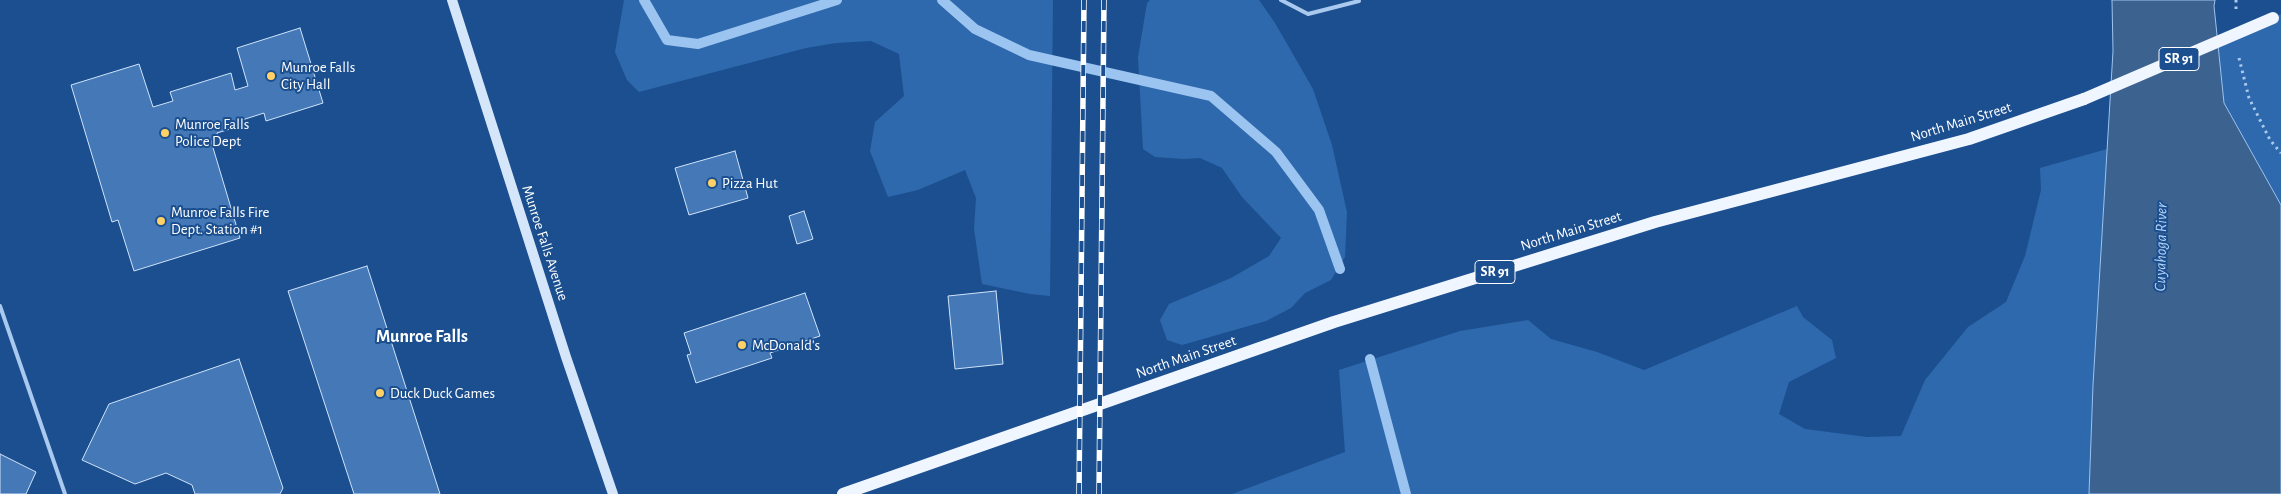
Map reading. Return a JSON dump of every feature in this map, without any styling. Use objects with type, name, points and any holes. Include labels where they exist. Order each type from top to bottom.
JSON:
[{"type":"main road","name":"North Main Street","points":[[843,494],[1343,320],[1655,222],[1969,139],[2084,99],[2277,16]]},
{"type":"street","name":"Munroe Falls Avenue","points":[[452,0],[563,348],[613,494]]},
{"type":"lane","points":[[1281,0],[1308,14],[1358,1]]},
{"type":"lane","points":[[0,306],[65,494]]},
{"type":"path","points":[[2236,0],[2236,18]]},
{"type":"path","points":[[2238,52],[2249,98],[2270,140],[2281,154]]},
{"type":"shaded area","points":[[624,0],[1053,0],[1050,296],[1030,294],[982,284],[974,229],[976,198],[965,170],[918,190],[888,197],[870,151],[875,122],[904,96],[899,54],[871,41],[836,43],[806,48],[639,92],[627,80],[615,52]]},
{"type":"shaded area","points":[[1150,0],[1259,0],[1275,23],[1313,89],[1332,145],[1347,212],[1345,257],[1331,280],[1305,293],[1291,308],[1266,321],[1182,345],[1167,340],[1160,320],[1169,304],[1231,278],[1269,256],[1281,238],[1242,197],[1222,168],[1200,158],[1155,157],[1143,149],[1138,57],[1147,3]]},
{"type":"shaded area","points":[[2281,14],[2281,205],[2224,103],[2218,42]]},
{"type":"shaded area","points":[[2107,149],[2093,385],[2089,494],[1232,494],[1345,452],[1339,370],[1460,331],[1528,320],[1551,339],[1597,352],[1644,370],[1797,306],[1803,317],[1832,340],[1836,358],[1789,382],[1779,414],[1805,429],[1867,437],[1901,436],[1925,380],[1968,327],[2006,302],[2025,256],[2041,190],[2040,168]]},
{"type":"water","name":"Cuyahoga River","points":[[2112,0],[2215,0],[2214,6],[2224,103],[2281,205],[2281,494],[2089,494],[2093,385],[2113,51]]},
{"type":"building","points":[[300,28],[323,103],[266,121],[264,113],[239,121],[240,126],[217,133],[218,138],[211,141],[240,238],[134,271],[118,220],[112,222],[71,85],[139,64],[153,107],[173,101],[170,92],[231,73],[235,90],[248,86],[237,48]]},
{"type":"building","name":"Pizza Hut","points":[[735,151],[748,198],[689,215],[675,168]]},
{"type":"building","points":[[804,211],[813,239],[797,244],[789,216]]},
{"type":"building","points":[[367,266],[440,494],[354,494],[288,291]]},
{"type":"building","points":[[996,291],[1003,364],[955,369],[948,296]]},
{"type":"building","name":"McDonald's","points":[[805,293],[820,336],[770,353],[772,358],[696,383],[687,355],[691,354],[684,333]]},
{"type":"building","points":[[239,359],[283,488],[280,494],[195,494],[192,485],[166,473],[135,484],[82,460],[109,404]]},
{"type":"building","points":[[0,454],[36,472],[26,494],[0,494]]},
{"type":"waterway","points":[[644,0],[667,40],[698,44],[837,0]]},
{"type":"waterway","points":[[942,0],[975,29],[1029,55],[1211,96],[1276,152],[1319,210],[1340,269]]},
{"type":"waterway","points":[[1370,359],[1406,494]]},
{"type":"railway","points":[[1079,494],[1084,0]]},
{"type":"railway","points":[[1099,494],[1104,0]]},
{"type":"place","name":"Munroe Falls City Hall","points":[[271,76]]},
{"type":"place","name":"Munroe Falls Police Dept","points":[[165,133]]},
{"type":"place","name":"Pizza Hut","points":[[712,183]]},
{"type":"place","name":"Munroe Falls Fire Dept. Station #1","points":[[161,221]]},
{"type":"place","name":"McDonald's","points":[[742,345]]},
{"type":"place","name":"Duck Duck Games","points":[[380,393]]},
{"type":"district","name":"Munroe Falls","points":[[422,337]]}]
